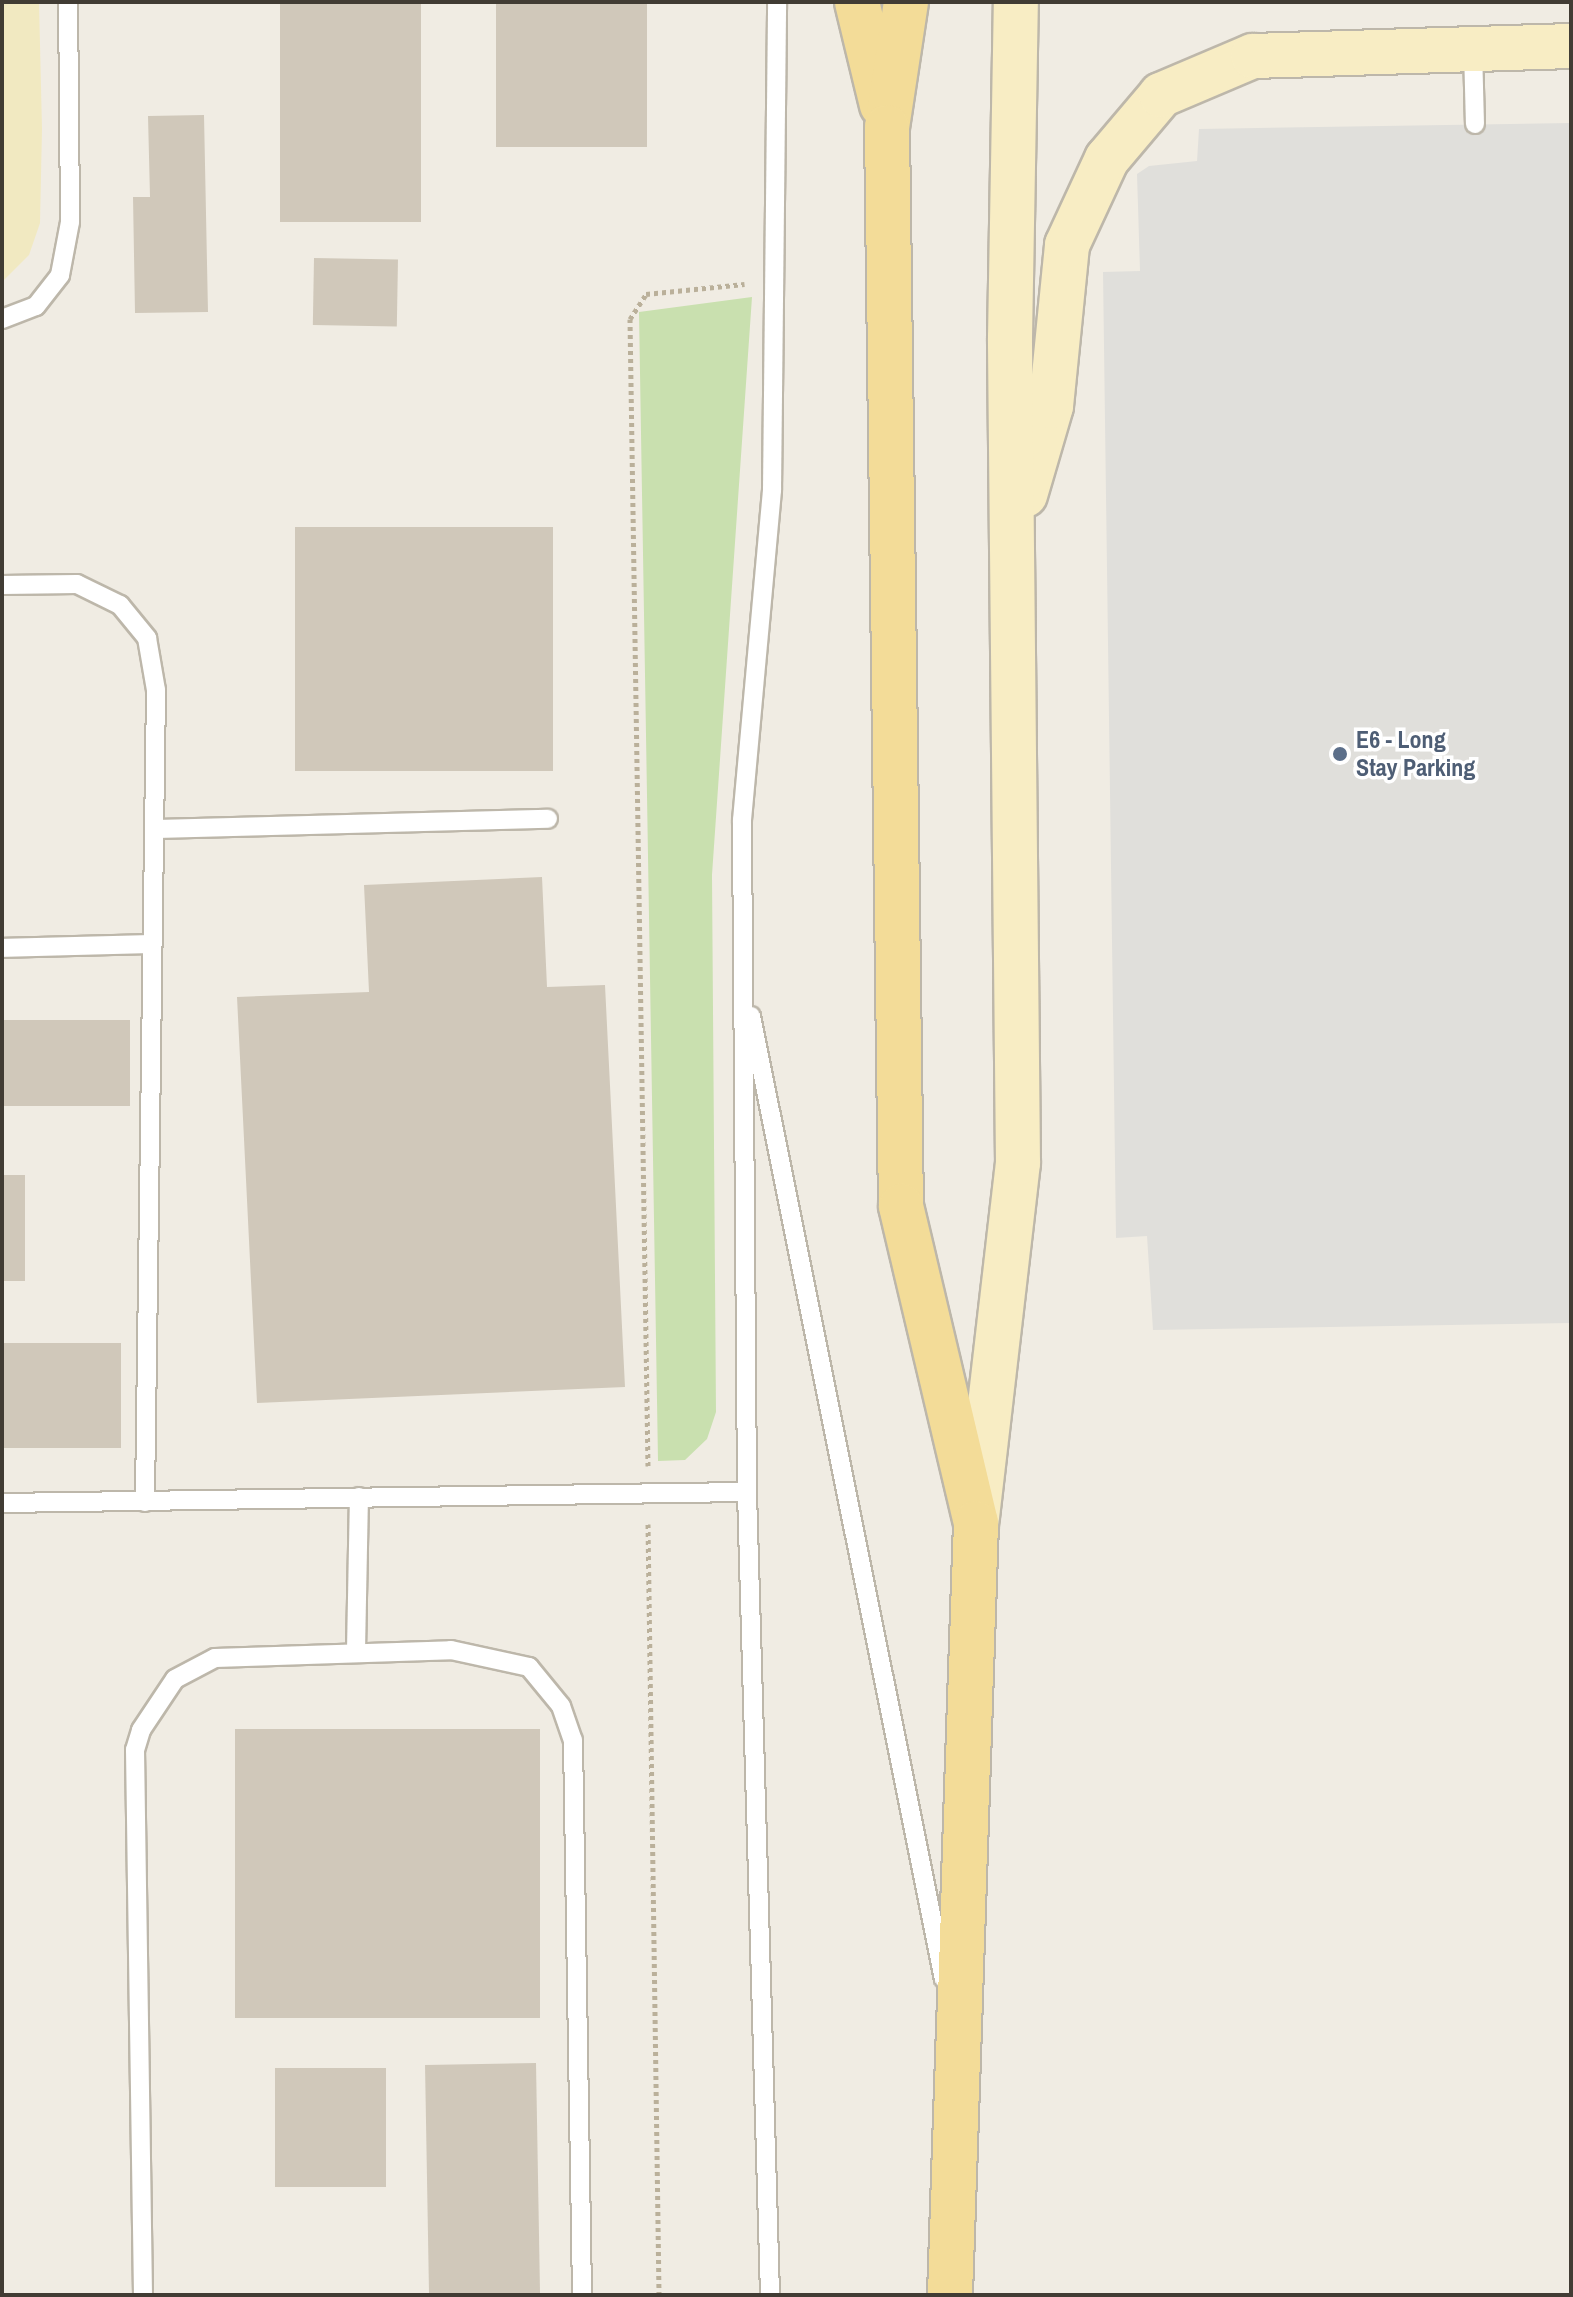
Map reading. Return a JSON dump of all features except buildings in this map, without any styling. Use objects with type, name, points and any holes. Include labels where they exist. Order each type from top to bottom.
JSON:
[{"type":"main road","points":[[857,2],[887,127]]},
{"type":"main road","points":[[906,2],[887,127],[901,1206],[976,1523]]},
{"type":"main road","points":[[950,2295],[976,1523],[1018,1163],[1012,539],[1016,2]]},
{"type":"main road","points":[[1012,539],[1051,406],[1067,245],[1107,159],[1161,95],[1253,56],[1571,46]]},
{"type":"lane","points":[[2,319],[36,306],[60,275],[70,222],[68,2]]},
{"type":"lane","points":[[770,2295],[747,1492],[742,820],[772,490],[777,2]]},
{"type":"lane","points":[[1473,49],[1475,124]]},
{"type":"lane","points":[[2,585],[77,584],[120,605],[147,638],[156,690],[145,1502]]},
{"type":"lane","points":[[156,829],[548,819]]},
{"type":"lane","points":[[2,948],[152,944]]},
{"type":"lane","points":[[743,974],[960,2060]]},
{"type":"lane","points":[[2,1503],[648,1491],[747,1492]]},
{"type":"lane","points":[[356,1651],[359,1497]]},
{"type":"lane","points":[[143,2295],[135,1750],[141,1730],[190,1667],[244,1653],[451,1650],[512,1660],[547,1685],[568,1721],[582,2295]]},
{"type":"path","points":[[659,2295],[630,319],[646,294],[732,291],[746,283],[747,271]]},
{"type":"green space","points":[[752,297],[712,875],[716,1412],[707,1439],[685,1460],[658,1461],[639,312]]},
{"type":"sand","points":[[2,2],[39,2],[42,129],[40,223],[29,255],[2,282]]},
{"type":"shaded area","name":"E6 - Long Stay Parking","points":[[1571,123],[1571,1323],[1153,1330],[1147,1236],[1116,1238],[1103,272],[1140,271],[1137,174],[1149,166],[1197,161],[1199,129]]},
{"type":"place","name":"E6 - Long Stay Parking","points":[[1340,754]]}]
